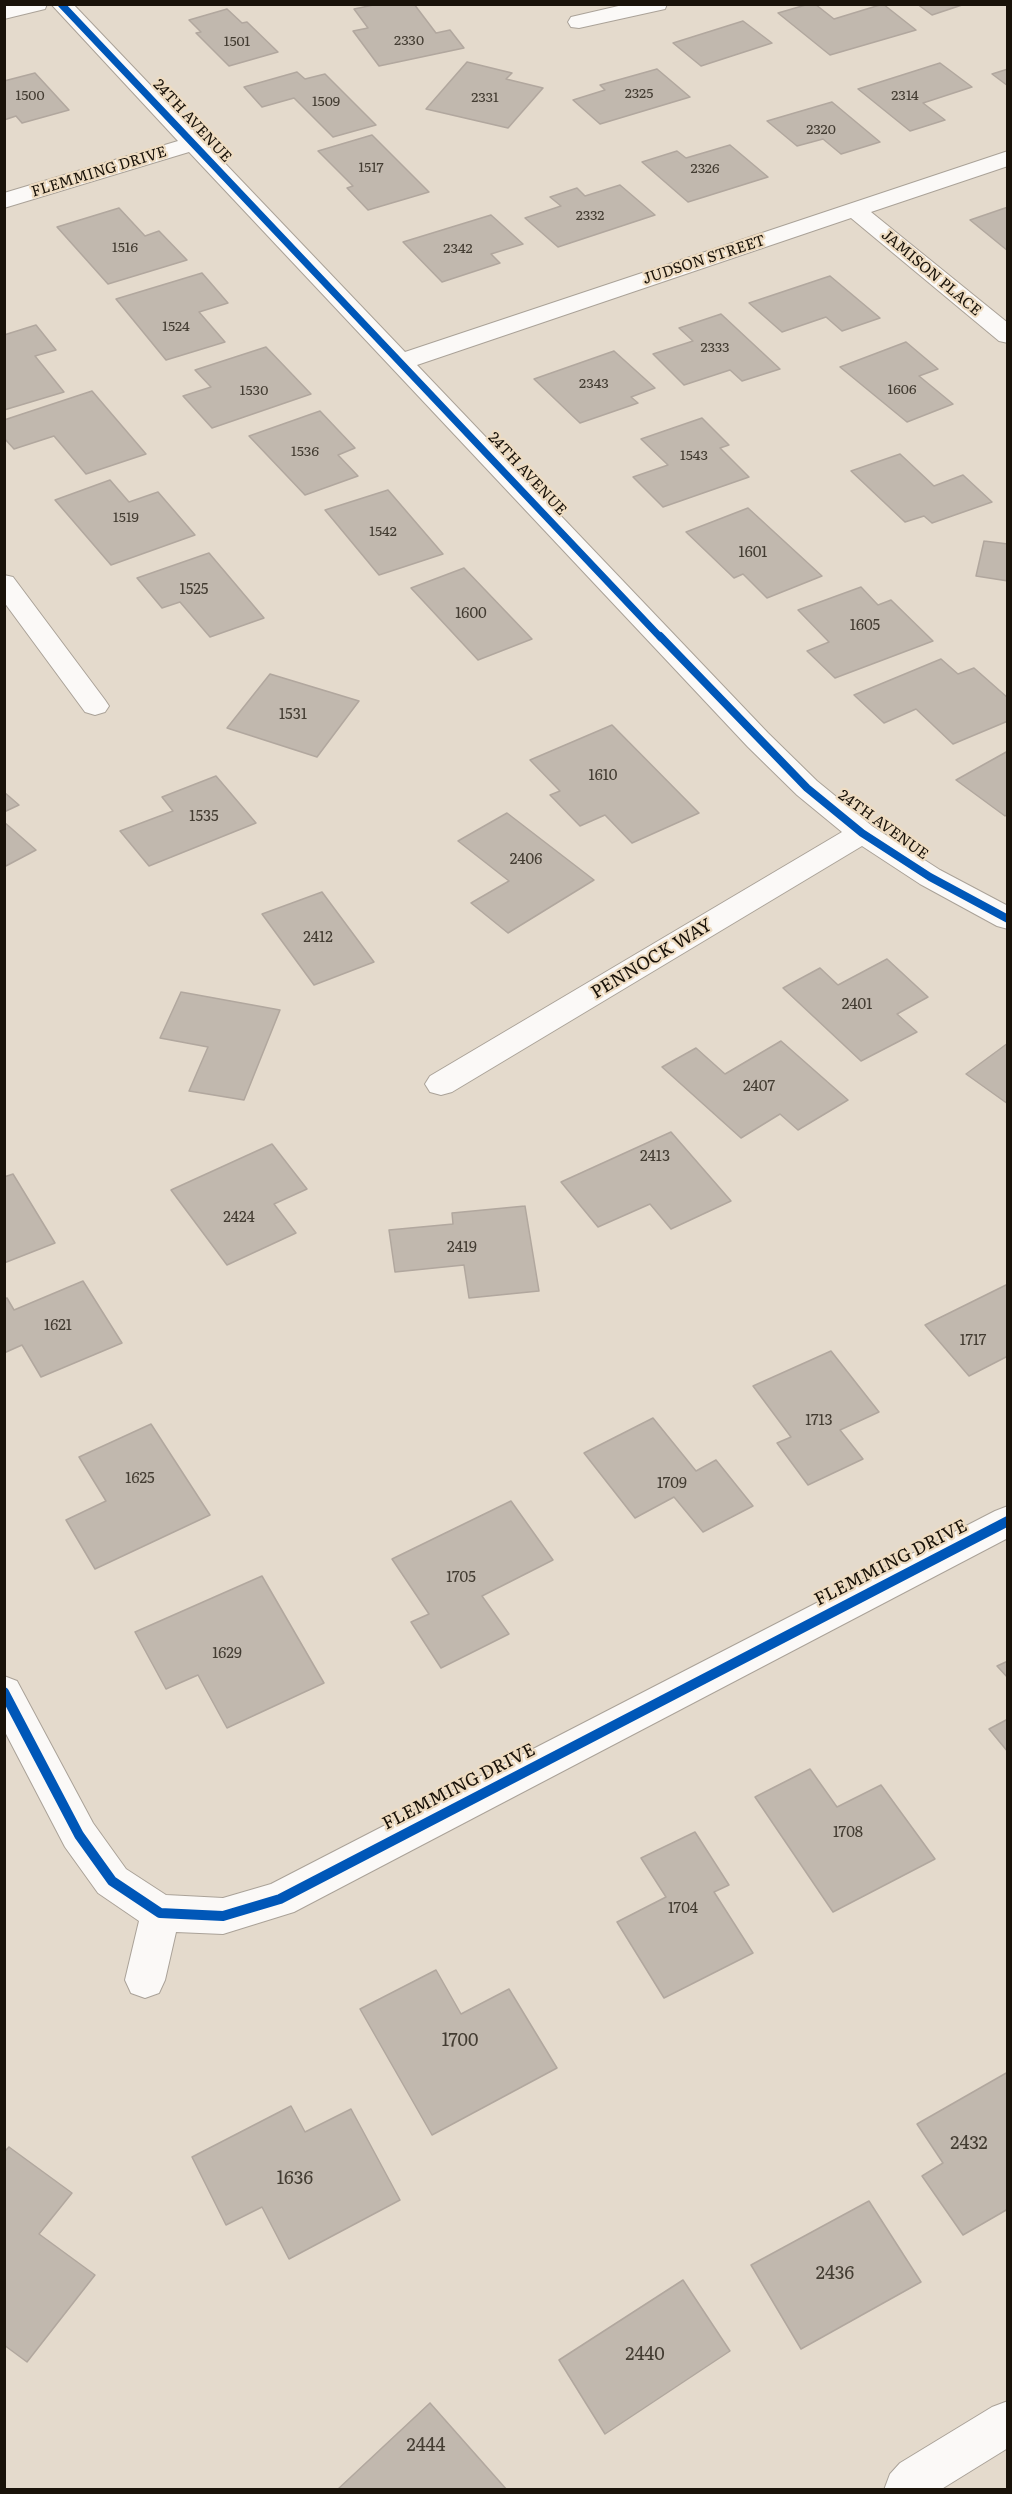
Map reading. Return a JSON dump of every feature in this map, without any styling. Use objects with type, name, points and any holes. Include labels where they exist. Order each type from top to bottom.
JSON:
[{"type":"street","points":[[4,13],[38,4]]},
{"type":"street","name":"24TH AVENUE","points":[[62,4],[758,740],[807,788],[862,833],[930,877],[1008,919]]},
{"type":"street","points":[[579,22],[657,4]]},
{"type":"street","name":"FLEMMING DRIVE","points":[[4,201],[193,144]]},
{"type":"street","name":"JUDSON STREET","points":[[400,362],[1008,158]]},
{"type":"street","name":"JAMISON PLACE","points":[[855,210],[1008,336]]},
{"type":"street","points":[[4,583],[95,706]]},
{"type":"street","name":"PENNOCK WAY","points":[[441,1084],[862,833]]},
{"type":"street","name":"FLEMMING DRIVE","points":[[160,1913],[223,1916],[280,1899],[1008,1521]]},
{"type":"street","points":[[4,1692],[86,1844],[112,1881],[160,1913],[145,1980]]},
{"type":"street","points":[[906,2490],[916,2479],[1008,2423]]},
{"type":"building","points":[[378,4],[414,4],[436,33],[450,30],[464,48],[379,66],[353,31],[368,28],[354,9]]},
{"type":"building","points":[[815,4],[834,19],[883,4],[916,30],[830,55],[778,13]]},
{"type":"building","points":[[917,4],[965,4],[932,15]]},
{"type":"building","points":[[227,9],[242,23],[247,22],[278,52],[229,66],[196,33],[201,32],[189,20]]},
{"type":"building","points":[[743,21],[772,43],[701,66],[673,43]]},
{"type":"building","points":[[467,62],[512,73],[506,79],[543,88],[508,128],[426,109]]},
{"type":"building","points":[[940,63],[972,87],[923,103],[945,120],[910,131],[858,89]]},
{"type":"building","points":[[657,69],[690,97],[600,124],[573,100],[605,90],[600,85]]},
{"type":"building","points":[[1008,69],[1008,86],[992,74]]},
{"type":"building","points":[[297,72],[305,79],[325,74],[376,125],[333,137],[294,98],[262,107],[244,87]]},
{"type":"building","points":[[35,73],[69,110],[22,123],[16,116],[4,120],[4,81]]},
{"type":"building","points":[[832,102],[880,142],[841,154],[823,139],[797,146],[767,121]]},
{"type":"building","points":[[372,135],[429,192],[368,210],[347,188],[353,186],[318,151]]},
{"type":"building","points":[[730,145],[768,177],[688,202],[642,162],[677,151],[686,158]]},
{"type":"building","points":[[620,185],[655,215],[558,247],[525,218],[561,206],[550,197],[577,188],[585,196]]},
{"type":"building","points":[[1008,207],[1008,251],[970,220]]},
{"type":"building","points":[[119,208],[145,236],[159,231],[187,260],[108,284],[57,227]]},
{"type":"building","points":[[491,215],[523,244],[491,254],[500,263],[442,282],[403,242]]},
{"type":"building","points":[[202,273],[228,303],[199,312],[225,342],[166,360],[116,299]]},
{"type":"building","points":[[830,276],[880,318],[842,331],[826,317],[782,332],[749,303]]},
{"type":"building","points":[[721,314],[780,369],[742,381],[730,370],[684,385],[653,354],[693,341],[679,328]]},
{"type":"building","points":[[36,325],[56,350],[35,356],[64,392],[4,410],[4,335]]},
{"type":"building","points":[[906,342],[938,369],[919,376],[953,404],[907,422],[840,367]]},
{"type":"building","points":[[266,347],[311,394],[212,428],[183,396],[211,387],[195,370]]},
{"type":"building","points":[[614,351],[655,388],[631,397],[638,403],[580,423],[534,379]]},
{"type":"building","points":[[92,391],[146,454],[86,474],[54,436],[14,449],[4,438],[4,420]]},
{"type":"building","points":[[320,411],[355,448],[338,455],[358,476],[305,495],[249,436]]},
{"type":"building","points":[[702,418],[729,445],[720,448],[749,477],[663,507],[633,477],[668,465],[641,439]]},
{"type":"building","points":[[900,454],[934,486],[963,475],[992,502],[932,523],[924,516],[905,522],[851,471]]},
{"type":"building","points":[[110,480],[129,502],[158,492],[195,535],[111,565],[55,500]]},
{"type":"building","points":[[388,490],[443,554],[379,575],[325,510]]},
{"type":"building","points":[[748,508],[822,576],[767,598],[743,574],[734,578],[686,532]]},
{"type":"building","points":[[984,541],[1008,544],[1008,581],[976,576]]},
{"type":"building","points":[[209,553],[264,618],[210,637],[180,602],[162,608],[137,578]]},
{"type":"building","points":[[464,568],[532,639],[478,660],[411,588]]},
{"type":"building","points":[[861,587],[878,605],[891,600],[933,641],[835,678],[807,651],[829,642],[798,610]]},
{"type":"building","points":[[941,659],[958,674],[974,668],[1008,698],[1008,721],[953,744],[916,709],[884,723],[854,695]]},
{"type":"building","points":[[270,674],[359,701],[317,757],[227,728]]},
{"type":"building","points":[[612,725],[699,813],[632,843],[605,815],[580,826],[550,795],[560,791],[530,760]]},
{"type":"building","points":[[1008,751],[1008,814],[1005,816],[956,780]]},
{"type":"building","points":[[216,776],[256,823],[149,866],[120,831],[173,811],[162,797]]},
{"type":"building","points":[[4,792],[19,805],[4,812]]},
{"type":"building","points":[[507,813],[594,880],[508,933],[471,903],[509,881],[458,841]]},
{"type":"building","points":[[4,822],[36,850],[4,867]]},
{"type":"building","points":[[322,892],[374,962],[314,985],[262,914]]},
{"type":"building","points":[[887,959],[928,997],[897,1014],[917,1032],[861,1061],[783,988],[820,968],[838,985]]},
{"type":"building","points":[[181,992],[280,1010],[244,1100],[189,1091],[208,1047],[160,1038]]},
{"type":"building","points":[[781,1041],[848,1100],[798,1130],[780,1114],[741,1138],[662,1067],[696,1048],[725,1074]]},
{"type":"building","points":[[1008,1043],[1008,1104],[966,1074]]},
{"type":"building","points":[[671,1132],[731,1201],[671,1229],[650,1204],[598,1227],[561,1182]]},
{"type":"building","points":[[272,1144],[307,1189],[274,1204],[296,1233],[227,1265],[171,1190]]},
{"type":"building","points":[[13,1174],[55,1243],[4,1263],[4,1177]]},
{"type":"building","points":[[525,1206],[539,1291],[469,1298],[464,1265],[395,1272],[389,1230],[453,1224],[452,1213]]},
{"type":"building","points":[[83,1281],[122,1343],[41,1377],[22,1345],[4,1353],[4,1299],[7,1298],[14,1310]]},
{"type":"building","points":[[1008,1284],[1008,1356],[969,1376],[925,1325]]},
{"type":"building","points":[[831,1351],[879,1412],[840,1430],[863,1459],[808,1485],[777,1443],[791,1437],[753,1386]]},
{"type":"building","points":[[653,1418],[696,1471],[716,1460],[753,1506],[703,1532],[674,1497],[635,1518],[584,1453]]},
{"type":"building","points":[[151,1424],[210,1515],[95,1569],[66,1520],[106,1501],[79,1457]]},
{"type":"building","points":[[511,1501],[553,1560],[482,1596],[509,1634],[441,1668],[411,1622],[429,1614],[392,1559]]},
{"type":"building","points":[[262,1576],[324,1683],[227,1728],[198,1675],[166,1689],[135,1632]]},
{"type":"building","points":[[1008,1661],[1008,1678],[997,1666]]},
{"type":"building","points":[[1008,1719],[1008,1752],[989,1729]]},
{"type":"building","points":[[810,1769],[837,1807],[881,1785],[935,1859],[833,1912],[755,1797]]},
{"type":"building","points":[[695,1832],[729,1885],[714,1892],[753,1953],[664,1998],[617,1922],[666,1897],[641,1858]]},
{"type":"building","points":[[436,1970],[461,2014],[509,1989],[557,2068],[432,2135],[360,2009]]},
{"type":"building","points":[[1008,2072],[1008,2209],[963,2235],[922,2176],[943,2163],[917,2124]]},
{"type":"building","points":[[291,2106],[305,2132],[351,2109],[400,2200],[289,2259],[262,2207],[226,2225],[192,2157]]},
{"type":"building","points":[[9,2147],[72,2193],[39,2234],[95,2275],[27,2362],[4,2345],[4,2152]]},
{"type":"building","points":[[869,2201],[921,2282],[801,2349],[751,2265]]},
{"type":"building","points":[[683,2280],[730,2351],[605,2434],[559,2360]]},
{"type":"building","points":[[430,2403],[507,2490],[337,2490]]},
{"type":"cycle path","points":[[61,4],[758,740],[807,788],[862,833],[930,877],[1008,919]]},
{"type":"cycle path","points":[[4,1692],[79,1835],[112,1881],[160,1913],[223,1916],[280,1899],[1008,1521]]}]
